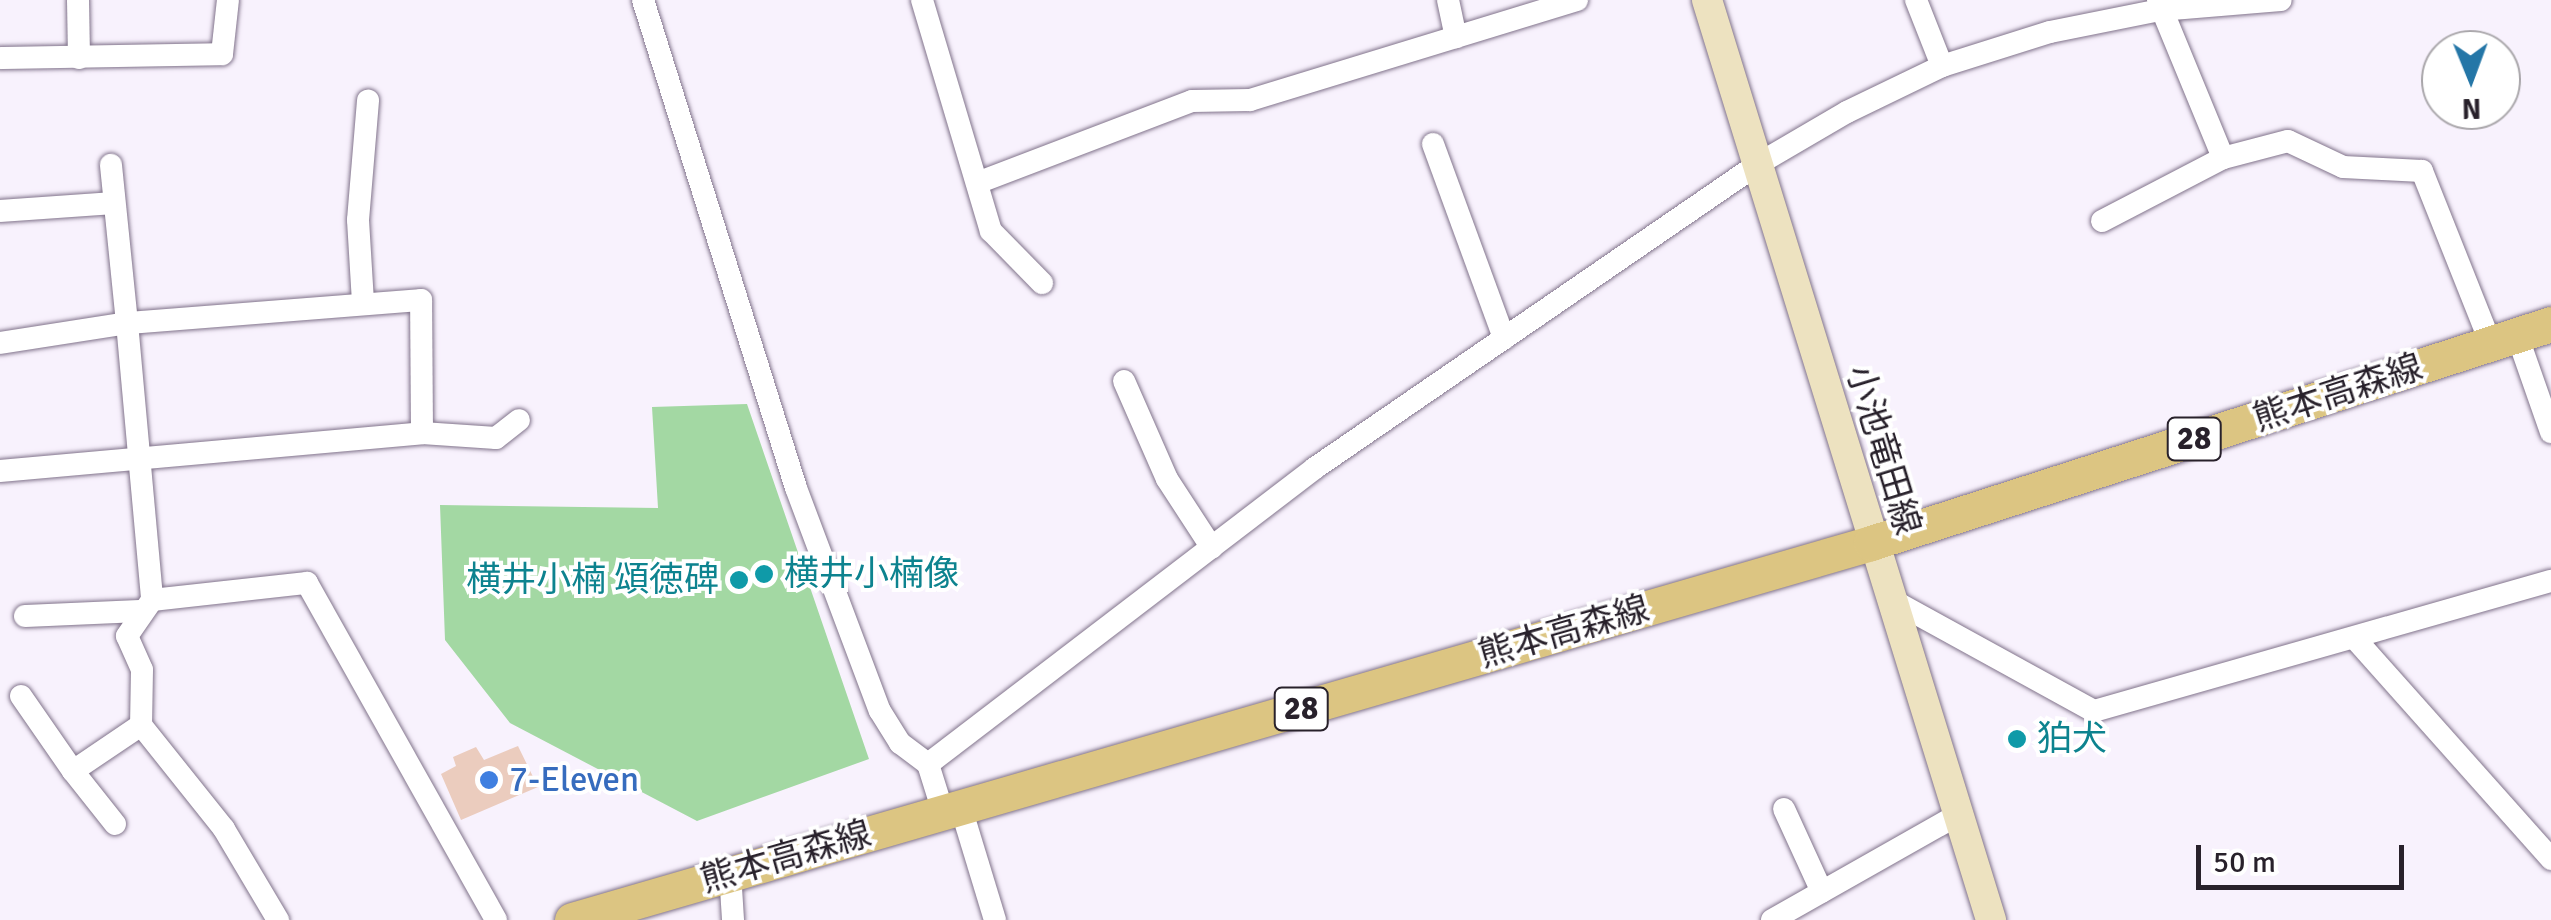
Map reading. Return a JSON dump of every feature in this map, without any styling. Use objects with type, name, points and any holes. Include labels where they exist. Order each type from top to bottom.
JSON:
[{"type":"main road","name":"小池竜田線","points":[[1707,0],[1954,817],[1991,920]]},
{"type":"main road","name":"熊本高森線","points":[[572,920],[1871,544],[2551,324]]},
{"type":"street","points":[[78,0],[79,58]]},
{"type":"street","points":[[0,58],[222,54],[228,0]]},
{"type":"street","points":[[643,0],[796,488],[880,711],[900,743],[928,764],[952,810],[994,920]]},
{"type":"street","points":[[922,0],[991,231],[1042,283]]},
{"type":"street","points":[[1448,0],[1456,36]]},
{"type":"street","points":[[1916,0],[1942,66]]},
{"type":"street","points":[[928,764],[1212,548],[1504,338],[1758,164],[1942,66],[2159,5],[2281,0]]},
{"type":"street","points":[[977,183],[1192,101],[1250,100],[1567,2]]},
{"type":"street","points":[[2159,5],[2223,158]]},
{"type":"street","points":[[363,302],[358,220],[368,100]]},
{"type":"street","points":[[2102,220],[2223,158],[2288,141],[2343,167],[2422,171],[2551,432]]},
{"type":"street","points":[[1433,144],[1504,338]]},
{"type":"street","points":[[110,165],[139,461],[146,605],[128,636],[142,670],[140,725],[224,829],[278,920]]},
{"type":"street","points":[[0,211],[114,203]]},
{"type":"street","points":[[0,343],[127,324],[421,300],[422,433]]},
{"type":"street","points":[[1124,381],[1166,480],[1212,548]]},
{"type":"street","points":[[0,470],[139,461],[422,433],[496,438],[519,420]]},
{"type":"street","points":[[1890,599],[2094,711],[2357,641],[2551,581]]},
{"type":"street","points":[[25,616],[146,605],[307,582],[496,920]]},
{"type":"street","points":[[2357,641],[2551,858]]},
{"type":"street","points":[[21,696],[115,824]]},
{"type":"street","points":[[74,771],[140,725]]},
{"type":"street","points":[[1784,808],[1822,892]]},
{"type":"street","points":[[1772,920],[1954,817]]},
{"type":"street","points":[[730,872],[733,920]]},
{"type":"green space","points":[[747,404],[869,759],[697,821],[510,723],[445,640],[440,505],[658,508],[652,407]]},
{"type":"building","name":"7-Eleven","points":[[518,746],[538,787],[461,820],[441,774],[456,766],[453,757],[476,747],[484,760]]},
{"type":"place","name":"横井小楠像","points":[[764,574]]},
{"type":"place","name":"横井小楠 頌徳碑","points":[[739,580]]},
{"type":"place","name":"狛犬","points":[[2017,739]]},
{"type":"place","name":"7-Eleven","points":[[489,780]]}]
